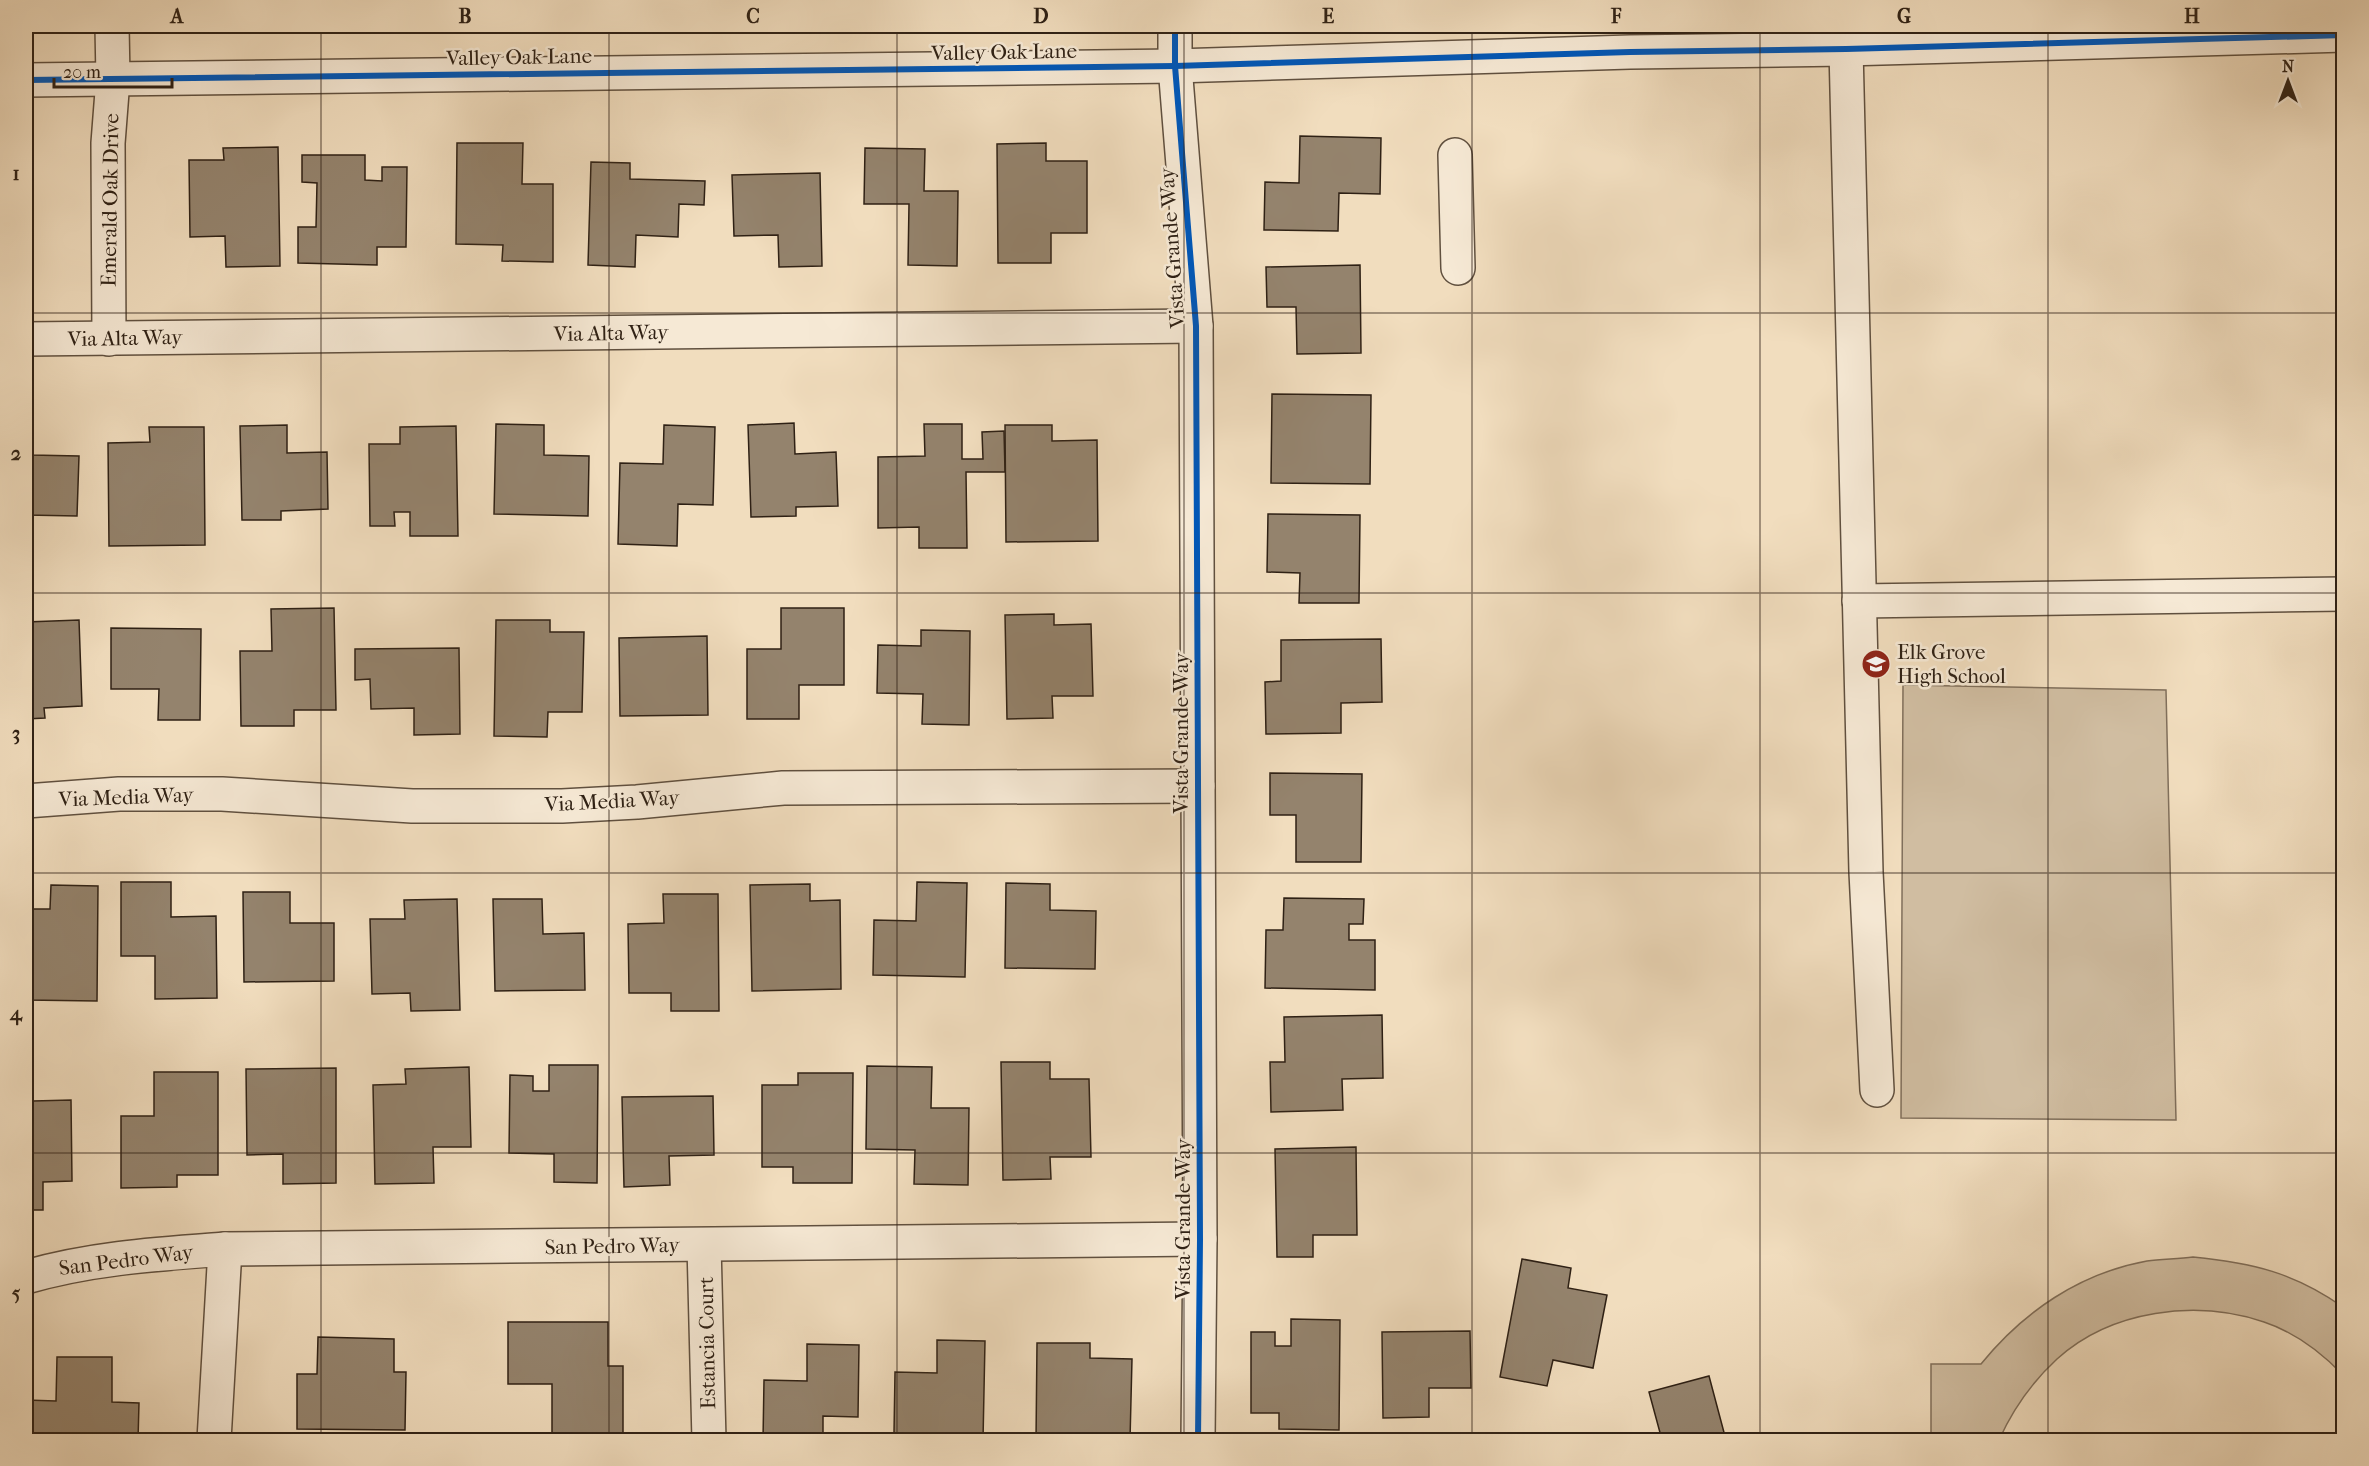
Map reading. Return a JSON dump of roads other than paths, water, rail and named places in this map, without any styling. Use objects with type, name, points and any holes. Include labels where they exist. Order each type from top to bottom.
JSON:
[{"type":"street","name":"Emerald Oak Drive","points":[[109,339],[108,143],[113,79],[112,26]]},
{"type":"street","name":"Vista Grande Way","points":[[1176,26],[1175,66],[1196,326],[1200,1239],[1198,1440]]},
{"type":"street","name":"Valley Oak Lane","points":[[26,80],[1175,66],[1630,39],[1846,49],[2343,35]]},
{"type":"street","points":[[1846,49],[1866,872],[1877,1090]]},
{"type":"street","points":[[1455,155],[1458,268]]},
{"type":"street","name":"Via Alta Way","points":[[26,339],[1196,326]]},
{"type":"street","points":[[1859,600],[2343,594]]},
{"type":"street","name":"Via Media Way","points":[[26,801],[119,794],[222,794],[412,806],[562,806],[637,802],[783,788],[1198,786]]},
{"type":"street","name":"San Pedro Way","points":[[26,1277],[50,1270],[140,1255],[225,1249],[1200,1239]]},
{"type":"street","name":"Estancia Court","points":[[704,1245],[709,1440]]},
{"type":"street","points":[[214,1440],[225,1249]]},
{"type":"place","name":"Elk Grove High School","points":[[1876,664]]}]
